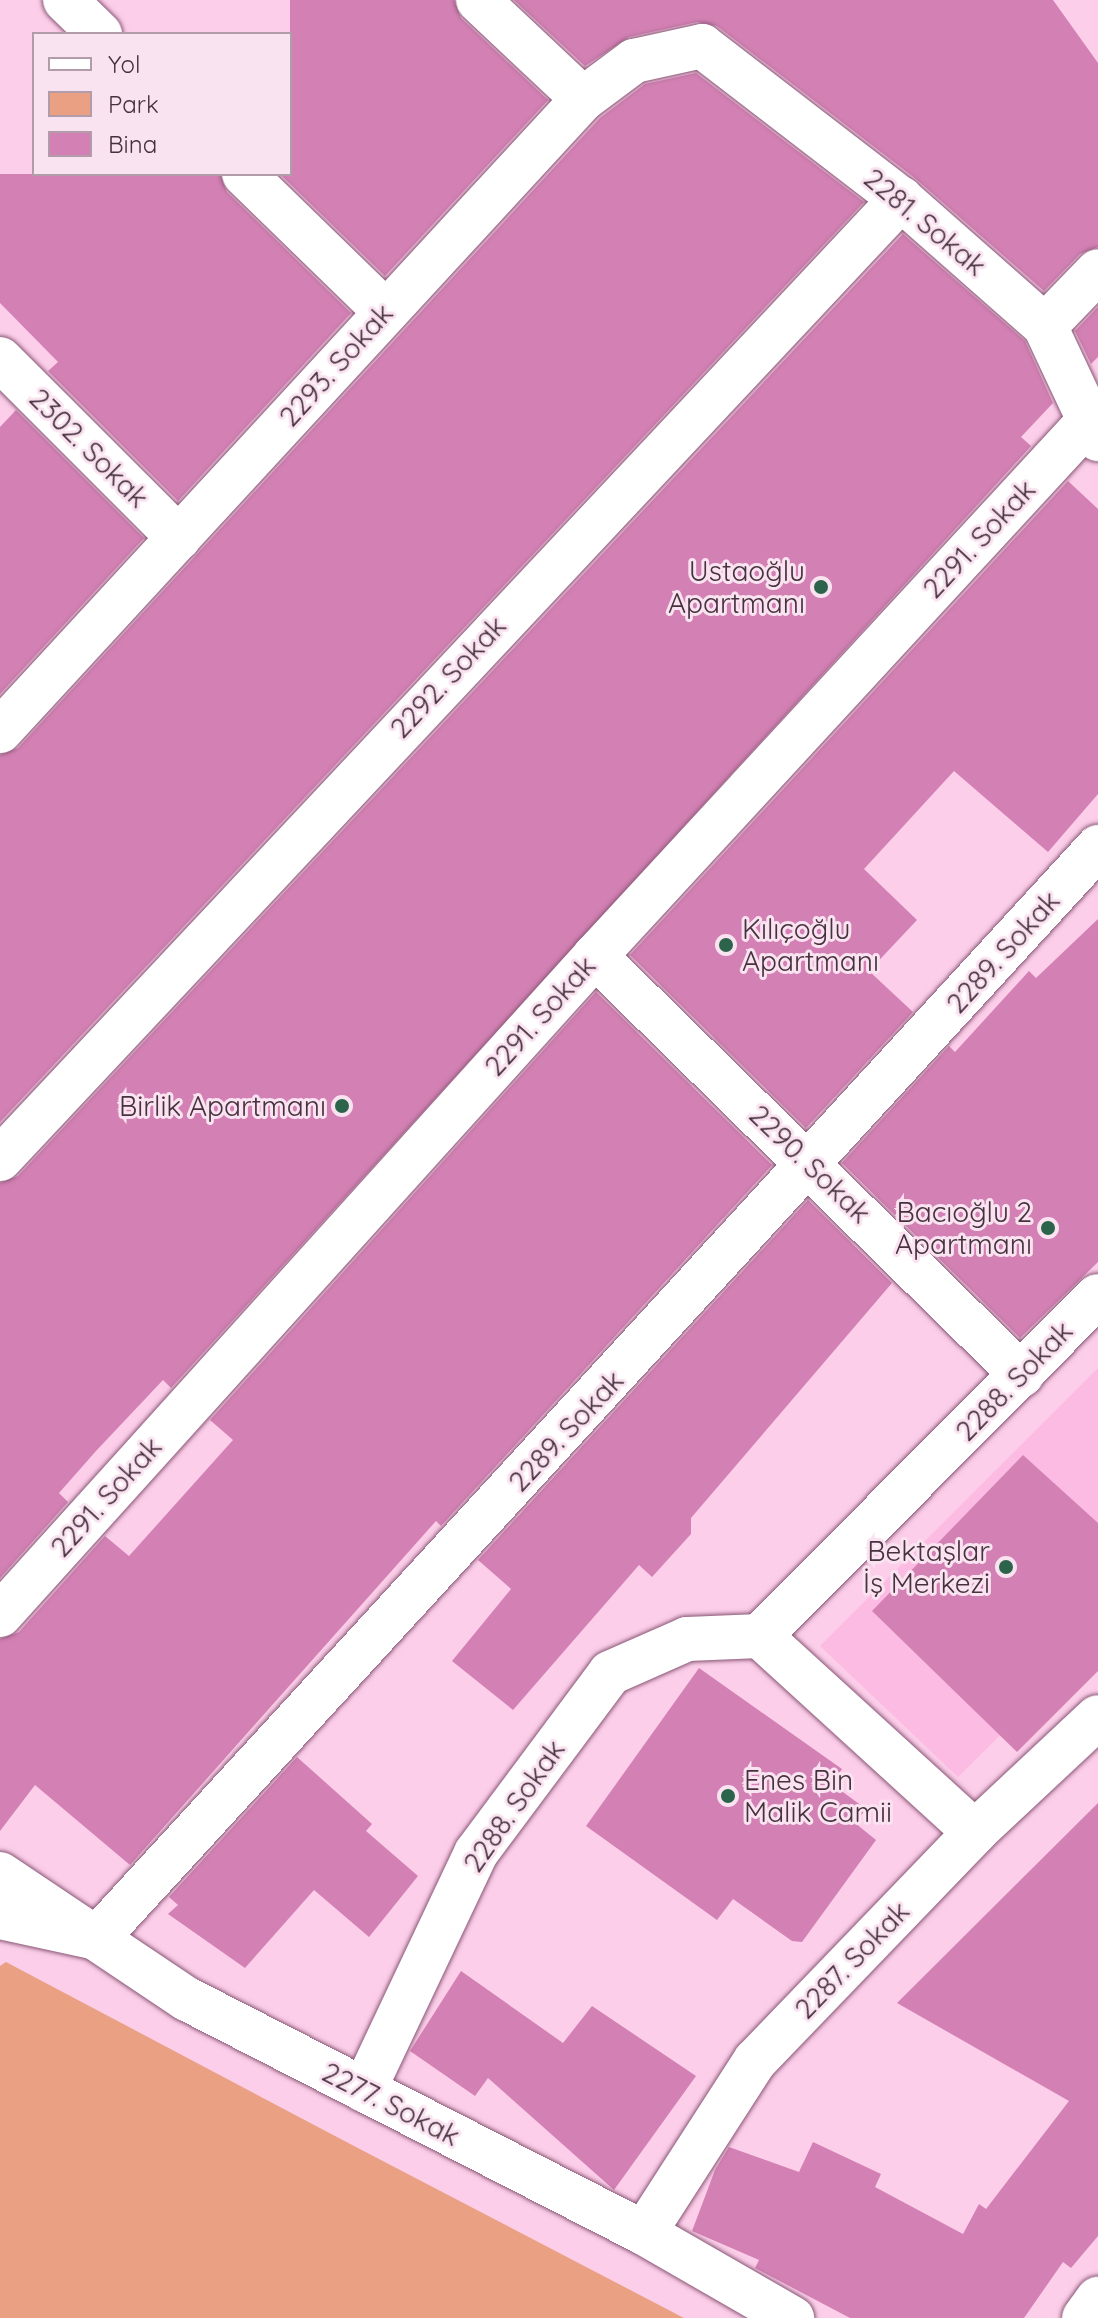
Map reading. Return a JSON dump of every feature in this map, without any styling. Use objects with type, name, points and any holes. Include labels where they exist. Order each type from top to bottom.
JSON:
[{"type":"street","points":[[65,0],[98,32]]},
{"type":"street","points":[[478,0],[583,99]]},
{"type":"street","name":"2293. Sokak","points":[[0,731],[583,99],[634,61],[702,46]]},
{"type":"street","name":"2281. Sokak","points":[[702,46],[901,199],[1045,326],[1093,431]]},
{"type":"street","points":[[246,176],[385,311]]},
{"type":"street","name":"2292. Sokak","points":[[0,1159],[901,199]]},
{"type":"street","points":[[1045,326],[1098,271]]},
{"type":"street","name":"2302. Sokak","points":[[0,359],[179,538]]},
{"type":"street","name":"2291. Sokak","points":[[0,1615],[595,956],[1093,431]]},
{"type":"street","name":"2289. Sokak","points":[[97,1938],[811,1164],[1098,847]]},
{"type":"street","name":"2290. Sokak","points":[[595,956],[811,1164],[1022,1375]]},
{"type":"street","name":"2288. Sokak","points":[[364,2090],[476,1853],[610,1673],[687,1639],[760,1636],[1098,1296]]},
{"type":"street","points":[[760,1636],[975,1832]]},
{"type":"street","name":"2287. Sokak","points":[[644,2233],[755,2061],[975,1832],[1098,1717]]},
{"type":"street","name":"2277. Sokak","points":[[0,1874],[187,1999],[644,2233],[792,2318]]},
{"type":"street","points":[[0,1917],[97,1938]]},
{"type":"street","points":[[1084,2318],[1098,2299]]},
{"type":"shaded area","name":"Bektaşlar İş Merkezi","points":[[1098,1368],[1098,1638],[958,1777],[820,1646]]},
{"type":"green space","points":[[6,1962],[684,2318],[0,2318],[0,1966]]},
{"type":"building","points":[[290,0],[454,0],[461,18],[548,100],[385,276],[282,176],[292,176]]},
{"type":"building","points":[[514,0],[1053,0],[1098,63],[1098,247],[1080,254],[1044,291],[916,179],[717,26],[697,22],[629,37],[585,66]]},
{"type":"building","points":[[696,73],[864,202],[0,1122],[0,755],[18,748],[600,118],[645,84]]},
{"type":"building","points":[[0,174],[221,176],[227,192],[351,313],[178,501],[48,371],[58,362],[0,303]]},
{"type":"building","points":[[903,234],[1025,341],[1053,403],[1021,437],[1031,446],[171,1388],[163,1380],[96,1451],[59,1493],[68,1502],[0,1578],[0,1183],[18,1176]]},
{"type":"building","points":[[1098,307],[1098,357],[1091,364],[1075,331]]},
{"type":"building","points":[[16,410],[144,538],[0,694],[0,427]]},
{"type":"building","points":[[1068,481],[1098,509],[1098,794],[1048,852],[954,771],[864,869],[917,920],[869,971],[913,1012],[806,1128],[630,955]]},
{"type":"building","points":[[1098,919],[1098,1262],[1020,1338],[842,1163],[949,1046],[955,1052],[1029,971],[1036,978]]},
{"type":"building","points":[[596,992],[772,1165],[441,1526],[436,1521],[130,1865],[35,1785],[0,1831],[0,1639],[19,1632],[105,1536],[129,1556],[233,1440],[210,1420]]},
{"type":"building","points":[[808,1200],[892,1283],[691,1518],[691,1534],[652,1577],[639,1565],[513,1710],[452,1661],[511,1589],[478,1560]]},
{"type":"building","name":"Bektaşlar İş Merkezi","points":[[1023,1455],[1098,1523],[1098,1671],[1017,1752],[872,1611]]},
{"type":"building","name":"Enes Bin Malik Camii","points":[[699,1668],[842,1769],[832,1784],[866,1809],[855,1823],[876,1840],[802,1942],[792,1941],[733,1899],[717,1920],[586,1826]]},
{"type":"building","points":[[297,1757],[372,1824],[366,1831],[418,1876],[369,1937],[314,1890],[245,1968],[168,1914],[178,1905],[169,1897]]},
{"type":"building","points":[[1098,1803],[1098,2236],[1071,2268],[1063,2262],[1024,2318],[850,2318],[755,2268],[759,2260],[692,2231],[715,2170],[729,2147],[799,2172],[813,2142],[881,2174],[875,2187],[963,2234],[979,2204],[986,2209],[1069,2101],[897,2003]]},
{"type":"building","points":[[461,1971],[563,2043],[592,2006],[696,2076],[614,2190],[488,2078],[475,2096],[410,2051]]},
{"type":"place","name":"Ustaoğlu Apartmanı","points":[[821,587]]},
{"type":"place","name":"Kılıçoğlu Apartmanı","points":[[726,945]]},
{"type":"place","name":"Birlik Apartmanı","points":[[342,1106]]},
{"type":"place","name":"Bacıoğlu 2 Apartmanı","points":[[1048,1228]]},
{"type":"place","name":"Bektaşlar İş Merkezi","points":[[1006,1567]]},
{"type":"place","name":"Enes Bin Malik Camii","points":[[728,1796]]}]
